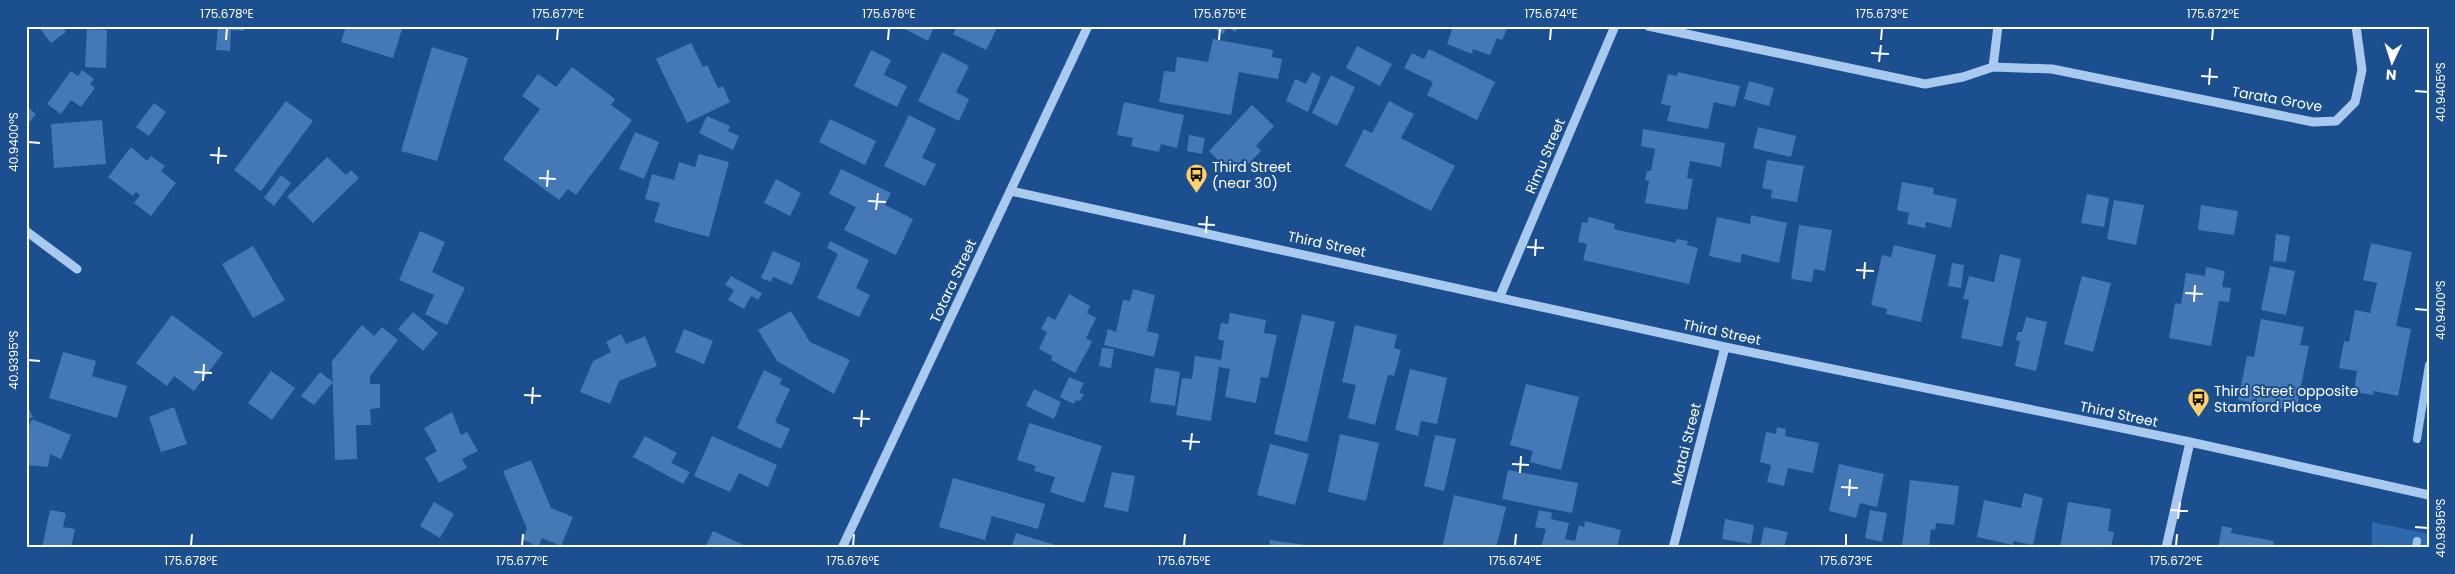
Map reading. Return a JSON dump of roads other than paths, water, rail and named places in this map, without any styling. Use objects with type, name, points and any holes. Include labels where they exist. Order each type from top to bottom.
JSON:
[{"type":"street","name":"Totara Street","points":[[842,548],[1088,26]]},
{"type":"street","name":"Rimu Street","points":[[1500,296],[1614,26]]},
{"type":"street","name":"Tarata Grove","points":[[1648,26],[1925,84],[1963,77],[1993,67],[2052,69],[2313,122],[2336,121],[2355,102],[2362,70],[2356,26]]},
{"type":"street","points":[[1993,67],[1998,26]]},
{"type":"street","name":"Third Street","points":[[1011,191],[1500,296],[1725,347],[2190,442],[2429,495]]},
{"type":"street","points":[[26,231],[77,269]]},
{"type":"street","name":"Matai Street","points":[[1673,548],[1725,347]]},
{"type":"street","points":[[2166,548],[2190,442]]},
{"type":"waterway","points":[[2417,439],[2429,365]]},
{"type":"waterway","points":[[2416,548],[2417,541]]},
{"type":"place","name":"Third Street (near 30)","points":[[1196,194]]},
{"type":"place","name":"Third Street opposite Stamford Place","points":[[2198,418]]}]
